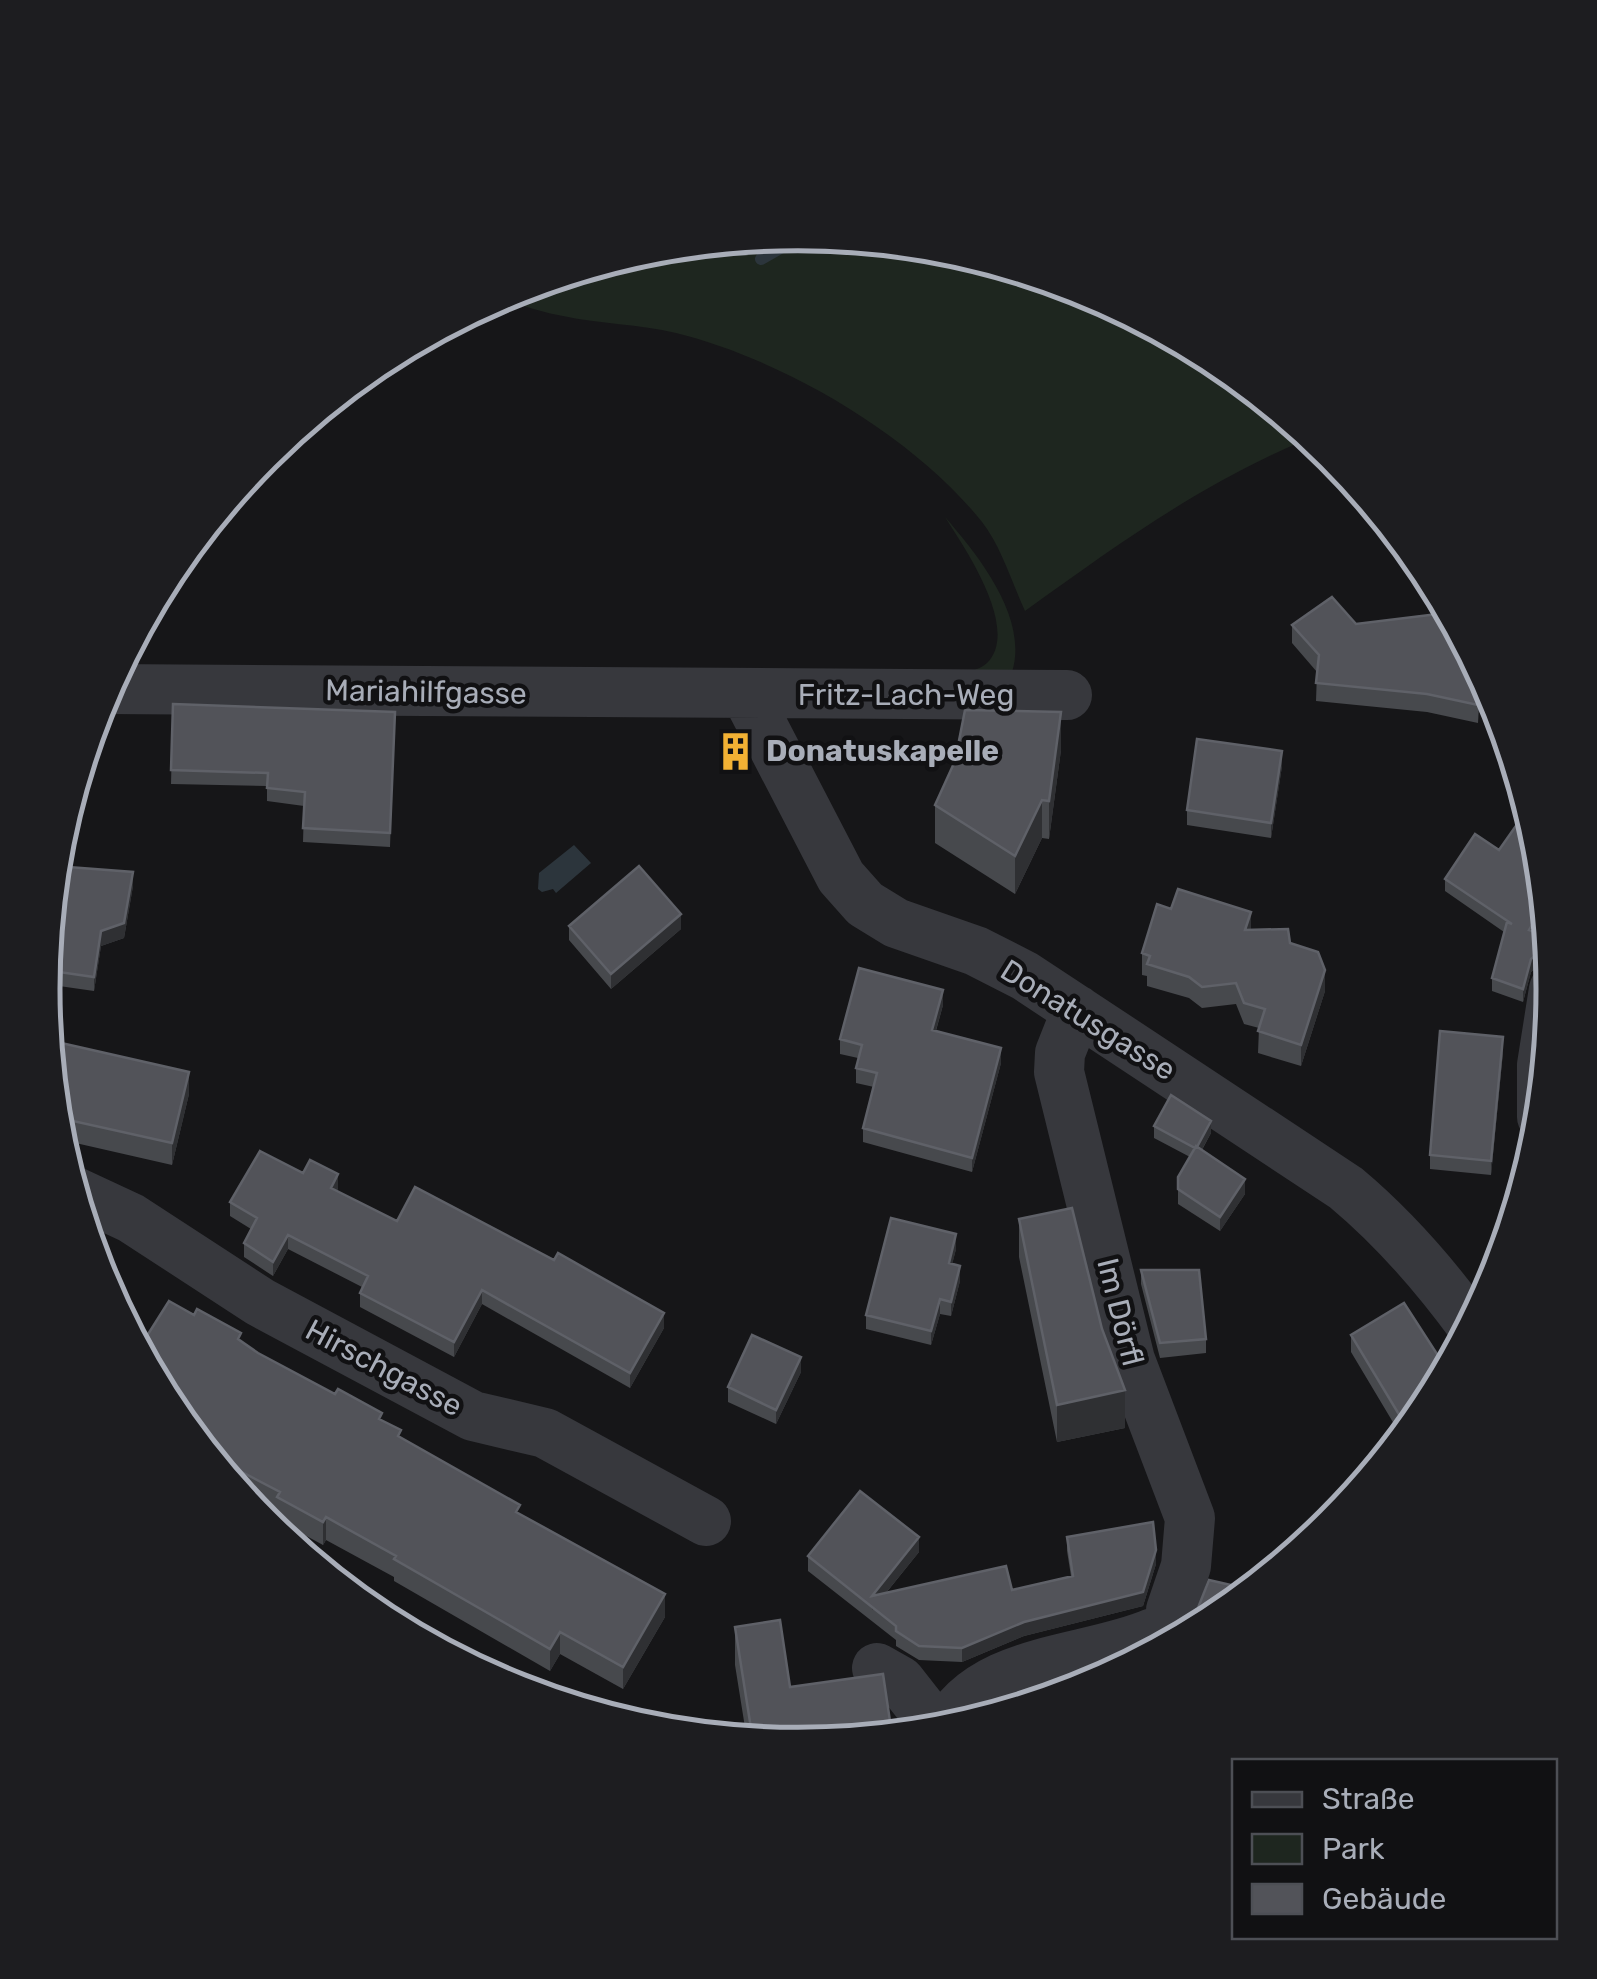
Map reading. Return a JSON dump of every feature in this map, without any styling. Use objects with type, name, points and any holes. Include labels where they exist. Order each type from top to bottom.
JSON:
[{"type":"street","name":"Mariahilfgasse","points":[[124,690],[746,694]]},
{"type":"street","name":"Fritz-Lach-Weg","points":[[746,694],[1067,696]]},
{"type":"street","name":"Donatusgasse","points":[[746,694],[841,876],[864,904],[896,923],[976,952],[1077,1010],[1346,1188],[1400,1236],[1462,1314]]},
{"type":"street","name":"Im Dörfl","points":[[954,1711],[960,1702],[982,1688],[1162,1622],[1186,1566],[1190,1518],[1135,1376],[1059,1072],[1060,1053],[1077,1010]]},
{"type":"street","name":"Hirschgasse","points":[[90,1199],[131,1218],[260,1302],[473,1416],[545,1433],[706,1521]]},
{"type":"street","points":[[876,1668],[900,1681],[929,1716]]},
{"type":"green space","points":[[798,251],[895,257],[943,265],[1036,290],[1125,327],[1209,375],[1296,444],[1198,494],[1025,611],[1001,553],[982,522],[920,459],[843,405],[759,361],[717,345],[662,330],[555,314],[522,305],[607,276],[702,257]]},
{"type":"green space","points":[[945,517],[985,569],[1007,609],[1015,651],[1012,672],[965,674],[987,663],[996,648],[997,630],[986,588]]},
{"type":"shaded area","points":[[574,845],[591,863],[556,893],[553,889],[542,892],[538,889],[539,873]]},
{"type":"building","points":[[1332,597],[1356,624],[1435,614],[1478,705],[1427,694],[1316,683],[1319,655],[1292,625]]},
{"type":"building","points":[[173,704],[395,712],[390,833],[303,828],[305,792],[267,788],[268,773],[171,770]]},
{"type":"building","points":[[965,710],[1061,712],[1049,801],[1042,800],[1015,856],[935,805],[955,761]]},
{"type":"building","points":[[1197,739],[1282,751],[1271,823],[1187,810]]},
{"type":"building","points":[[1518,823],[1531,893],[1533,923],[1529,930],[1534,932],[1536,955],[1523,989],[1492,978],[1507,922],[1512,924],[1445,879],[1475,834],[1499,850]]},
{"type":"building","points":[[639,866],[681,914],[611,974],[569,926]]},
{"type":"building","points":[[70,867],[133,872],[124,923],[101,931],[94,977],[61,972]]},
{"type":"building","points":[[1178,889],[1251,912],[1245,930],[1288,929],[1290,943],[1318,952],[1325,970],[1301,1045],[1258,1031],[1265,1009],[1244,1003],[1236,983],[1202,987],[1189,977],[1147,964],[1150,956],[1142,953],[1157,904],[1171,909]]},
{"type":"building","points":[[859,968],[943,990],[932,1030],[1001,1048],[972,1158],[863,1128],[877,1073],[856,1068],[862,1045],[840,1039]]},
{"type":"building","points":[[1440,1031],[1503,1037],[1491,1161],[1430,1155]]},
{"type":"building","points":[[62,1043],[189,1072],[172,1143],[72,1121]]},
{"type":"building","points":[[1171,1095],[1211,1121],[1195,1148],[1154,1126]]},
{"type":"building","points":[[1196,1146],[1245,1179],[1220,1217],[1178,1189],[1178,1177]]},
{"type":"building","points":[[260,1151],[303,1173],[310,1160],[338,1174],[331,1188],[397,1221],[415,1187],[554,1260],[558,1253],[664,1313],[630,1373],[482,1290],[454,1342],[360,1293],[368,1276],[288,1235],[273,1262],[244,1243],[257,1218],[230,1202]]},
{"type":"building","points":[[1072,1208],[1102,1329],[1125,1390],[1057,1405],[1019,1219]]},
{"type":"building","points":[[891,1218],[956,1234],[949,1263],[960,1266],[951,1302],[940,1299],[931,1331],[866,1315]]},
{"type":"building","points":[[1141,1270],[1199,1270],[1206,1339],[1160,1343]]},
{"type":"building","points":[[169,1301],[194,1315],[197,1309],[241,1333],[238,1339],[258,1353],[335,1394],[338,1389],[382,1413],[379,1419],[401,1430],[398,1436],[520,1505],[516,1512],[665,1594],[623,1667],[560,1632],[550,1649],[326,1517],[323,1522],[277,1497],[280,1492],[238,1470],[213,1439],[184,1400],[147,1336]]},
{"type":"building","points":[[1404,1303],[1439,1357],[1400,1417],[1351,1335]]},
{"type":"building","points":[[752,1335],[801,1357],[776,1410],[728,1387]]},
{"type":"building","points":[[860,1491],[919,1537],[872,1596],[1006,1566],[1012,1590],[1073,1576],[1067,1537],[1153,1522],[1156,1550],[1143,1592],[1024,1622],[962,1648],[919,1646],[808,1556]]},
{"type":"building","points":[[1209,1580],[1234,1586],[1209,1604],[1197,1612]]},
{"type":"building","points":[[780,1620],[790,1687],[883,1674],[890,1722],[798,1728],[751,1726],[735,1627]]},
{"type":"waterway","points":[[761,259],[773,252]]},
{"type":"place","name":"Donatuskapelle","points":[[736,751]]}]
